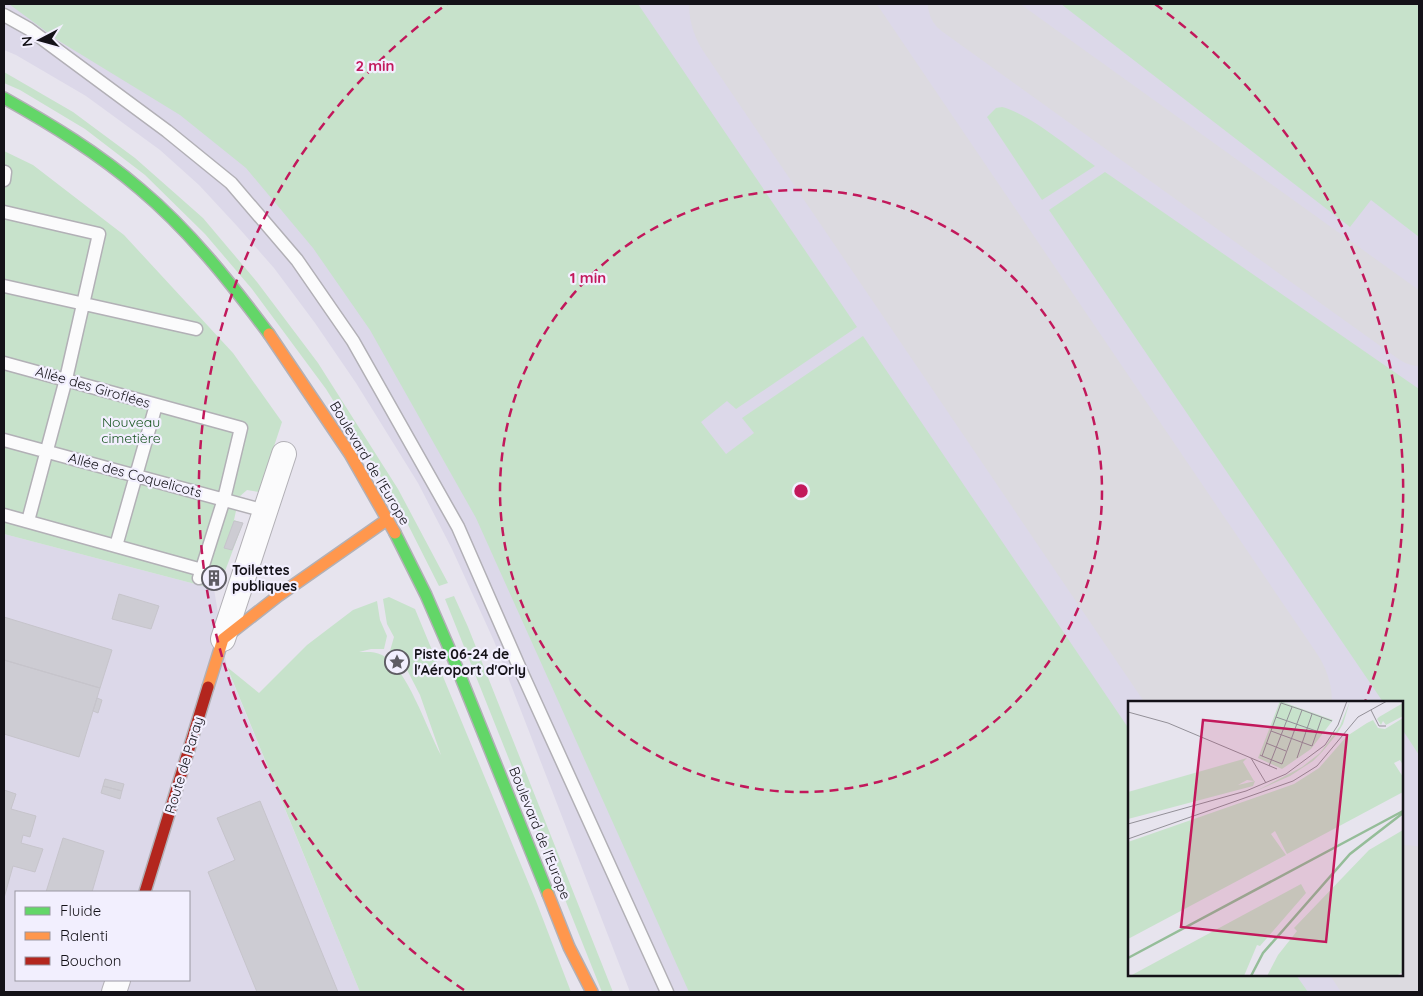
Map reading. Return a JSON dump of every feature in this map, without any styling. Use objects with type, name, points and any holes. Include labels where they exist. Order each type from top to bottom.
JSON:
[{"type":"main road","name":"Boulevard de l'Europe","points":[[4,98],[46,120],[84,146],[158,205],[193,240],[227,279],[309,391],[352,456],[388,519],[421,585],[451,652],[570,947],[592,992]]},
{"type":"main road","points":[[223,639],[278,596],[388,519]]},
{"type":"main road","name":"Route de Paray","points":[[145,891],[223,639]]},
{"type":"main road","name":"Boulevard de l'Europe","points":[[570,947],[582,992]]},
{"type":"street","name":"Route de Paray","points":[[223,639],[284,454]]},
{"type":"lane","points":[[4,16],[37,34],[167,131],[231,183],[296,260],[353,341],[458,527],[525,680],[667,992]]},
{"type":"lane","points":[[4,212],[99,234],[66,379],[28,521]]},
{"type":"lane","points":[[4,286],[196,329]]},
{"type":"lane","name":"Allée des Giroflées","points":[[4,363],[241,428],[224,499],[200,574],[116,546],[4,515]]},
{"type":"lane","points":[[116,546],[156,405]]},
{"type":"lane","name":"Allée des Coquelicots","points":[[4,440],[265,511]]},
{"type":"shaded area","points":[[4,4],[1419,4],[1419,992],[630,992],[494,641],[452,549],[418,483],[356,383],[274,268],[199,185],[160,150],[86,96],[16,55],[4,50]]},
{"type":"shaded area","points":[[4,534],[214,589],[227,668],[360,992],[4,992]]},
{"type":"green space","points":[[9,4],[638,4],[857,327],[736,409],[727,401],[701,422],[726,454],[754,433],[742,418],[863,336],[1128,728],[1128,976],[1297,976],[1308,992],[689,992],[476,518],[370,330],[313,248],[246,168],[180,115],[59,41]]},
{"type":"green space","points":[[1061,4],[1419,4],[1419,237],[1371,200],[1350,227]]},
{"type":"green space","points":[[4,72],[73,112],[135,158],[203,218],[257,282],[318,363],[398,489],[448,583],[439,586],[396,501],[326,389],[252,289],[205,234],[145,175],[85,129],[20,90],[4,83]]},
{"type":"green space","points":[[1002,107],[1037,124],[1095,166],[1042,200],[987,117],[996,108]]},
{"type":"green space","name":"Nouveau cimetière","points":[[4,151],[33,165],[124,235],[233,353],[282,422],[259,492],[247,490],[239,497],[234,520],[243,523],[218,590],[4,534]]},
{"type":"green space","points":[[1105,172],[1419,389],[1419,755],[1403,731],[1403,701],[1382,701],[1049,210]]},
{"type":"green space","points":[[454,596],[613,992],[602,992],[445,599]]},
{"type":"green space","points":[[389,597],[415,609],[536,901],[571,992],[360,992],[227,667],[259,693],[307,645],[353,610],[377,601],[380,620],[387,636],[384,649],[371,649],[359,652],[373,652],[382,655],[400,672],[416,700],[441,755],[420,695],[403,662],[390,651],[394,637],[387,624],[383,599]]},
{"type":"building","points":[[234,521],[243,523],[232,550],[224,548]]},
{"type":"building","name":"Toilettes publiques","points":[[210,567],[225,571],[218,590],[203,586]]},
{"type":"building","points":[[119,594],[159,606],[151,629],[112,619]]},
{"type":"building","points":[[4,617],[112,650],[100,688],[4,660]]},
{"type":"building","points":[[4,660],[100,688],[79,757],[4,734]]},
{"type":"building","points":[[97,698],[102,700],[98,713],[93,711]]},
{"type":"building","points":[[105,779],[124,784],[122,791],[103,786]]},
{"type":"building","points":[[103,786],[122,791],[120,799],[101,793]]},
{"type":"building","points":[[4,790],[16,794],[11,809],[36,816],[30,837],[23,835],[21,843],[43,849],[35,872],[13,866],[4,898]]},
{"type":"building","points":[[260,801],[338,992],[257,992],[208,872],[235,860],[217,818]]},
{"type":"building","points":[[63,838],[104,851],[92,891],[46,891]]},
{"type":"taxiway","points":[[962,4],[1419,332]]},
{"type":"runway","points":[[774,4],[1246,701]]},
{"type":"runway","points":[[1403,932],[1419,956]]},
{"type":"traffic: fast","points":[[4,98],[57,129],[91,152],[124,176],[158,205],[209,258],[269,334]]},
{"type":"traffic: fast","points":[[395,533],[426,595],[449,648],[548,894]]},
{"type":"traffic: slow","points":[[269,334],[350,454],[395,533]]},
{"type":"traffic: slow","points":[[208,687],[223,639],[278,596],[388,519]]},
{"type":"traffic: slow","points":[[548,894],[569,947],[592,992]]},
{"type":"traffic: jam","points":[[145,891],[208,687]]},
{"type":"place","name":"Toilettes publiques","points":[[214,578]]},
{"type":"place","name":"Piste 06-24 de l'Aéroport d'Orly","points":[[397,662]]}]
